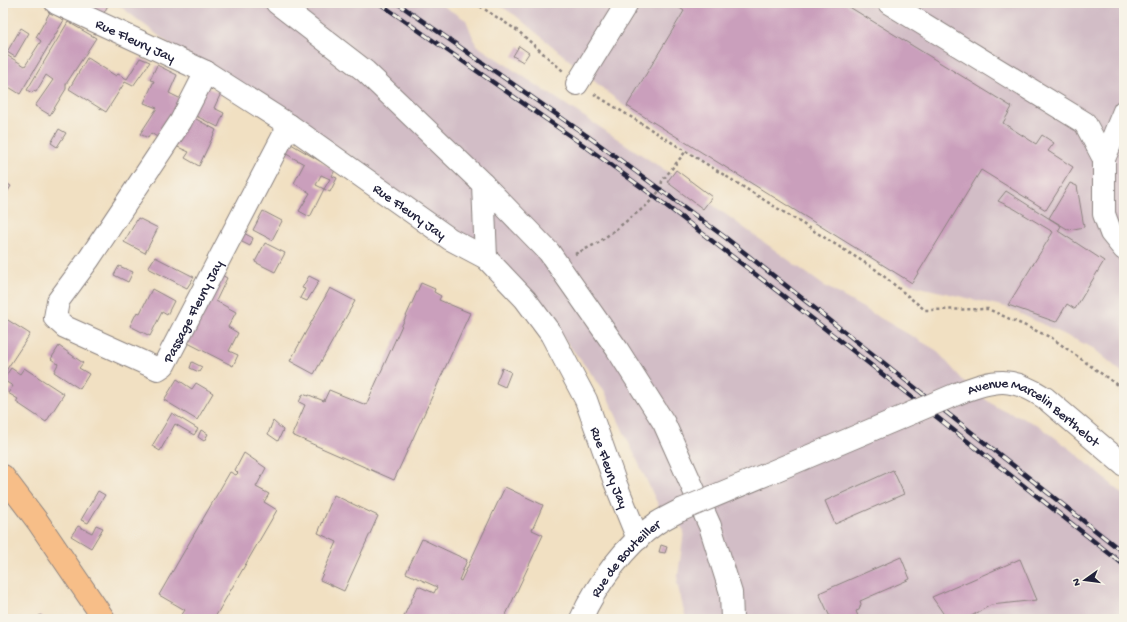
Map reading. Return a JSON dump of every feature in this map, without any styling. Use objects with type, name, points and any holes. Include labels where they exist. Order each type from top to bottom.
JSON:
[{"type":"main road","points":[[3,476],[38,522],[104,619]]},
{"type":"street","name":"Rue Fleury Jay","points":[[56,3],[206,72],[289,125],[450,239],[486,258],[525,299],[551,334],[586,400],[638,539]]},
{"type":"street","points":[[277,3],[365,71],[483,184],[548,252],[558,265],[616,348],[664,423],[710,526],[731,593],[732,619]]},
{"type":"street","points":[[577,84],[627,3]]},
{"type":"street","points":[[889,3],[1085,123],[1104,159]]},
{"type":"street","name":"Passage Fleury Jay","points":[[206,72],[176,128],[89,259],[58,300],[56,318],[65,327],[158,369],[164,365],[289,125]]},
{"type":"street","points":[[1124,111],[1104,159],[1104,214],[1111,233],[1124,249]]},
{"type":"street","points":[[483,184],[486,258]]},
{"type":"street","name":"Avenue Marcelin Berthelot","points":[[767,474],[959,393],[980,385],[994,383],[1020,384],[1031,389],[1055,407],[1124,465]]},
{"type":"street","name":"Rue de Bouteiller","points":[[581,619],[615,564],[638,539],[655,524],[682,510],[767,474]]},
{"type":"path","points":[[474,3],[518,31],[577,84],[875,269],[925,310],[988,309],[1052,338],[1124,390]]},
{"type":"path","points":[[558,265],[580,251],[598,243],[646,206],[661,189],[662,181],[686,152]]},
{"type":"shaded area","points":[[116,3],[438,3],[466,20],[476,45],[666,171],[823,285],[936,350],[969,387],[996,407],[1038,425],[1073,451],[1124,495],[1124,619],[686,619],[677,583],[684,531],[673,515],[662,513],[604,390],[508,267],[202,69]]},
{"type":"shaded area","points":[[495,3],[1124,3],[1124,374],[1093,348],[1006,307],[911,285],[624,106],[515,15]]},
{"type":"building","points":[[93,3],[109,3],[103,15],[91,8]]},
{"type":"building","points":[[673,3],[843,3],[1012,107],[1003,123],[1036,144],[1042,135],[1054,143],[1048,151],[1073,167],[1046,210],[981,170],[912,283],[627,106],[684,11]]},
{"type":"building","points":[[50,12],[64,20],[20,94],[4,84],[3,86],[3,53],[25,66],[41,41],[36,37]]},
{"type":"building","points":[[68,22],[96,38],[66,84],[66,89],[50,115],[35,106],[53,80],[46,75],[36,92],[33,91],[32,93],[27,90]]},
{"type":"building","points":[[21,28],[29,33],[15,57],[7,52]]},
{"type":"building","points":[[519,46],[529,53],[523,62],[513,56]]},
{"type":"building","points":[[87,58],[116,76],[118,74],[127,79],[140,58],[150,62],[133,86],[125,82],[106,112],[69,89]]},
{"type":"building","points":[[157,65],[177,75],[169,93],[183,100],[160,139],[151,133],[148,138],[140,134],[157,108],[144,103],[154,81],[150,80]]},
{"type":"building","points":[[205,87],[221,93],[214,108],[224,113],[218,127],[190,113]]},
{"type":"building","points":[[189,115],[216,130],[199,166],[185,158],[189,152],[171,144]]},
{"type":"building","points":[[59,129],[66,133],[57,147],[51,143]]},
{"type":"building","points":[[286,141],[335,170],[332,176],[337,178],[330,192],[324,189],[310,217],[299,211],[310,193],[294,183],[304,164],[281,151]],"holes":[[[321,175],[330,179],[324,189],[316,185]]]},
{"type":"building","points":[[676,170],[712,197],[703,209],[667,182]]},
{"type":"building","points":[[3,181],[11,186],[3,199]]},
{"type":"building","points":[[1070,183],[1077,186],[1084,227],[1069,230],[1049,218]]},
{"type":"building","points":[[1006,191],[1061,226],[1058,231],[1104,261],[1075,309],[1067,304],[1056,322],[1008,305],[1053,232],[1013,208],[998,201]]},
{"type":"building","points":[[263,211],[282,221],[272,240],[253,230]]},
{"type":"building","points":[[138,218],[158,228],[145,253],[124,242]]},
{"type":"building","points":[[240,231],[253,238],[250,246],[236,239]]},
{"type":"building","points":[[265,243],[285,253],[275,272],[255,262]]},
{"type":"building","points":[[155,257],[194,277],[187,288],[148,268]]},
{"type":"building","points":[[119,266],[133,272],[128,282],[114,275]]},
{"type":"building","points":[[218,273],[227,278],[216,301],[236,312],[228,327],[238,333],[229,351],[238,355],[233,366],[184,341]]},
{"type":"building","points":[[309,276],[319,281],[307,301],[300,298],[305,289],[302,288]]},
{"type":"building","points":[[421,283],[435,289],[434,292],[441,296],[439,300],[470,313],[394,480],[292,435],[305,405],[299,402],[303,394],[324,401],[329,390],[366,405]]},
{"type":"building","points":[[330,288],[355,301],[314,374],[290,361]]},
{"type":"building","points":[[152,289],[174,301],[167,315],[162,312],[150,336],[130,326],[137,312],[140,313]]},
{"type":"building","points":[[3,317],[30,334],[3,375]]},
{"type":"building","points":[[59,346],[83,363],[79,368],[89,374],[80,389],[54,372],[58,364],[51,359]]},
{"type":"building","points":[[192,362],[202,367],[199,372],[190,368]]},
{"type":"building","points":[[11,368],[20,374],[24,368],[64,394],[46,422],[16,402],[18,399],[8,393],[13,386],[3,380]]},
{"type":"building","points":[[502,368],[511,372],[505,387],[496,383]]},
{"type":"building","points":[[177,379],[192,389],[196,383],[213,393],[197,420],[164,400]]},
{"type":"building","points":[[172,413],[198,429],[194,435],[175,424],[160,451],[152,446]]},
{"type":"building","points":[[273,421],[283,430],[278,441],[268,434]]},
{"type":"building","points":[[201,430],[208,434],[204,441],[198,437]]},
{"type":"building","points":[[244,453],[266,468],[256,487],[269,494],[264,502],[277,510],[214,619],[179,619],[185,610],[159,595],[230,472],[236,475],[238,473],[235,470]]},
{"type":"building","points":[[893,470],[904,494],[835,524],[825,501]]},
{"type":"building","points":[[505,487],[543,505],[532,530],[543,535],[504,619],[406,619],[407,618],[404,616],[418,586],[434,593],[437,587],[406,573],[422,539],[467,560],[459,580],[461,581]]},
{"type":"building","points":[[98,491],[105,495],[88,523],[81,520]]},
{"type":"building","points":[[334,495],[378,516],[344,591],[320,580],[337,542],[318,533]]},
{"type":"building","points":[[96,525],[103,528],[91,548],[71,536],[78,526],[92,533]]},
{"type":"building","points":[[661,545],[667,547],[665,553],[659,552]]},
{"type":"building","points":[[901,557],[910,579],[860,601],[861,604],[859,610],[856,611],[859,619],[831,619],[819,593]]},
{"type":"building","points":[[1020,559],[1037,600],[991,605],[966,619],[947,619],[932,597]]},
{"type":"building","points":[[40,615],[45,619],[37,619]]},
{"type":"railway","points":[[379,3],[589,149],[655,197],[781,294],[1124,565]]},
{"type":"railway","points":[[397,3],[593,140],[726,238],[1124,553]]}]
